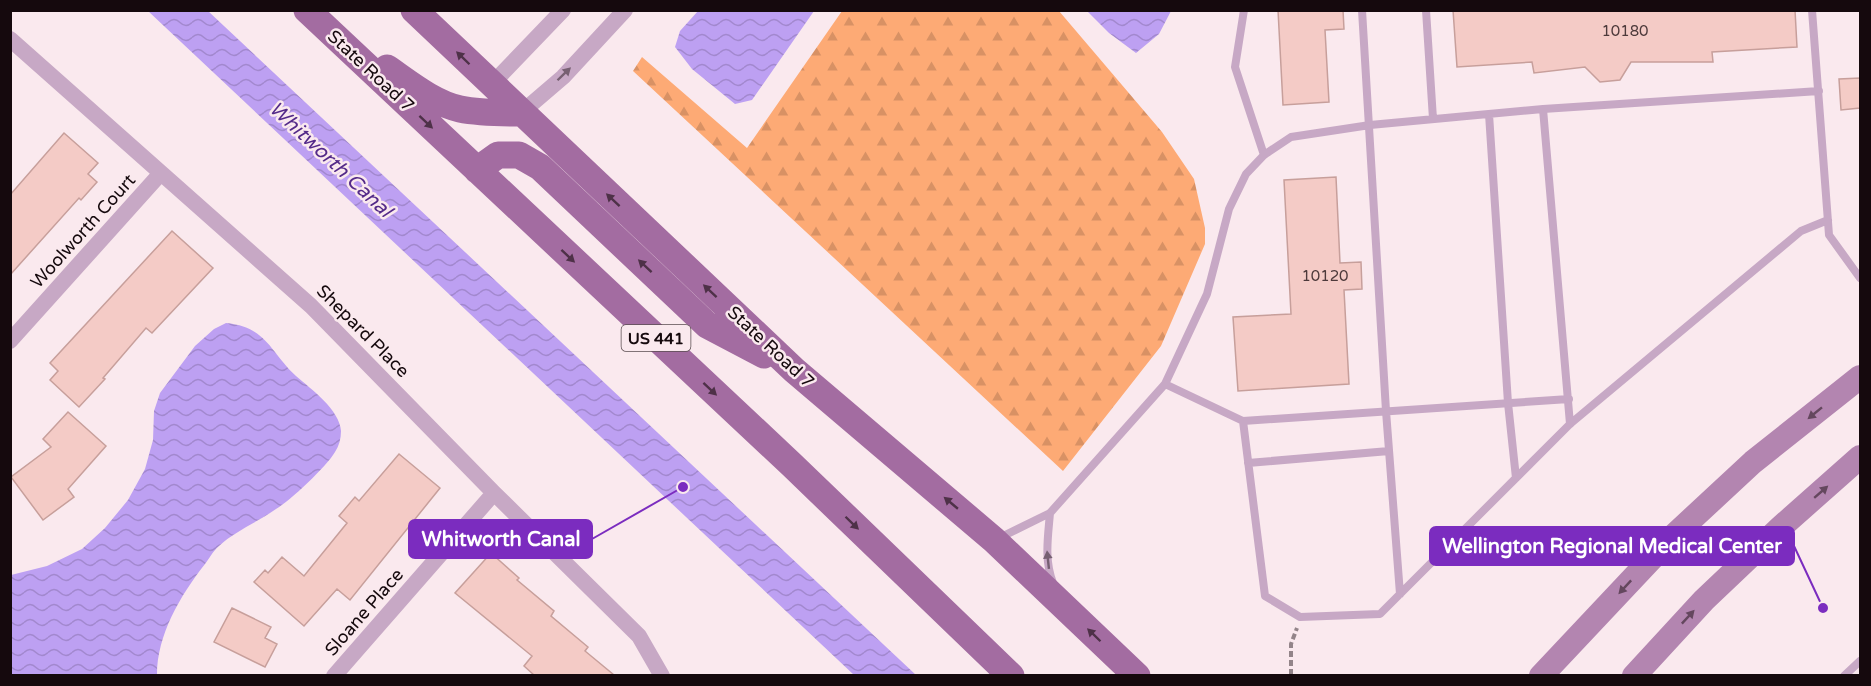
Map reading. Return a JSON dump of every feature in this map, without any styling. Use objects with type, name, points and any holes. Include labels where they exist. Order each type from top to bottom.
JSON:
[{"type":"main road","name":"State Road 7","points":[[414,10],[794,370],[994,540],[1137,675]]},
{"type":"main road","name":"State Road 7","points":[[314,17],[792,465],[1011,675]]},
{"type":"main road","points":[[314,17],[429,96],[459,109],[490,113],[521,113]]},
{"type":"main road","points":[[477,170],[498,155],[519,155],[540,167],[708,325],[794,370]]},
{"type":"main road","points":[[1541,675],[1669,540],[1754,462],[1860,377]]},
{"type":"main road","points":[[1634,675],[1704,600],[1860,457]]},
{"type":"street","points":[[491,85],[563,10]]},
{"type":"street","points":[[521,113],[563,77],[625,10]]},
{"type":"street","name":"Shepard Place","points":[[10,39],[311,306],[494,493],[639,636],[662,675]]},
{"type":"street","name":"Woolworth Court","points":[[10,341],[161,173]]},
{"type":"street","name":"Sloane Place","points":[[334,675],[494,493]]},
{"type":"lane","points":[[1244,10],[1235,67],[1264,155]]},
{"type":"lane","points":[[1362,10],[1386,411],[1400,594]]},
{"type":"lane","points":[[1426,10],[1433,119]]},
{"type":"lane","points":[[1812,10],[1829,235],[1860,278]]},
{"type":"lane","points":[[994,540],[1050,513],[1165,384],[1207,294],[1229,209],[1246,174],[1264,155],[1291,136],[1370,125],[1543,109],[1819,91]]},
{"type":"lane","points":[[1543,109],[1570,424]]},
{"type":"lane","points":[[1489,114],[1508,403],[1516,478]]},
{"type":"lane","points":[[1243,421],[1265,596],[1299,617],[1380,614],[1570,424],[1801,231],[1828,220]]},
{"type":"lane","points":[[1165,384],[1243,421],[1569,399]]},
{"type":"lane","points":[[1248,463],[1389,451]]},
{"type":"lane","points":[[1050,513],[1046,555],[1049,573],[1061,604]]},
{"type":"lane","points":[[1844,675],[1860,661]]},
{"type":"path","points":[[1291,675],[1291,644],[1298,625]]},
{"type":"green space","points":[[842,11],[1059,11],[1162,132],[1194,179],[1205,228],[1205,244],[1161,346],[1063,471],[633,71],[642,57],[747,148]]},
{"type":"water","points":[[148,11],[208,11],[916,675],[854,675]]},
{"type":"water","points":[[698,11],[814,11],[752,100],[735,104],[692,69],[675,47],[680,31]]},
{"type":"water","points":[[1087,11],[1171,11],[1159,34],[1136,53],[1109,33]]},
{"type":"water","points":[[226,323],[240,325],[259,335],[287,367],[330,408],[336,415],[341,431],[336,450],[317,474],[290,499],[232,536],[215,550],[187,589],[172,616],[161,645],[157,675],[11,675],[11,575],[47,566],[82,549],[105,528],[128,500],[145,469],[153,440],[154,411],[160,393],[195,346],[214,329]]},
{"type":"building","points":[[1278,10],[1343,10],[1344,29],[1325,30],[1329,102],[1283,105]]},
{"type":"building","points":[[1453,10],[1795,10],[1797,47],[1712,52],[1713,62],[1631,62],[1620,80],[1600,82],[1585,67],[1534,73],[1532,62],[1457,67]]},
{"type":"building","points":[[1860,78],[1860,108],[1841,110],[1839,79]]},
{"type":"building","points":[[64,133],[98,163],[88,174],[97,182],[81,200],[79,198],[10,275],[10,195]]},
{"type":"building","points":[[1336,177],[1340,263],[1361,262],[1362,289],[1344,290],[1349,384],[1238,391],[1233,317],[1291,314],[1284,180]]},
{"type":"building","points":[[172,231],[213,268],[152,333],[146,328],[79,407],[50,380],[58,371],[50,363]]},
{"type":"building","points":[[68,412],[106,446],[68,489],[74,497],[43,520],[11,477],[51,447],[43,439]]},
{"type":"building","points":[[399,454],[440,488],[350,600],[337,589],[304,626],[254,582],[265,570],[268,573],[282,557],[304,576],[347,523],[339,516],[355,497],[359,501]]},
{"type":"building","points":[[491,553],[519,578],[517,580],[554,611],[551,616],[588,647],[585,651],[614,675],[534,675],[524,666],[532,656],[455,593]]},
{"type":"building","points":[[232,608],[271,627],[265,638],[277,644],[265,667],[214,642]]},
{"type":"place","name":"Whitworth Canal","points":[[683,487]]},
{"type":"place","name":"Wellington Regional Medical Center","points":[[1823,608]]}]
